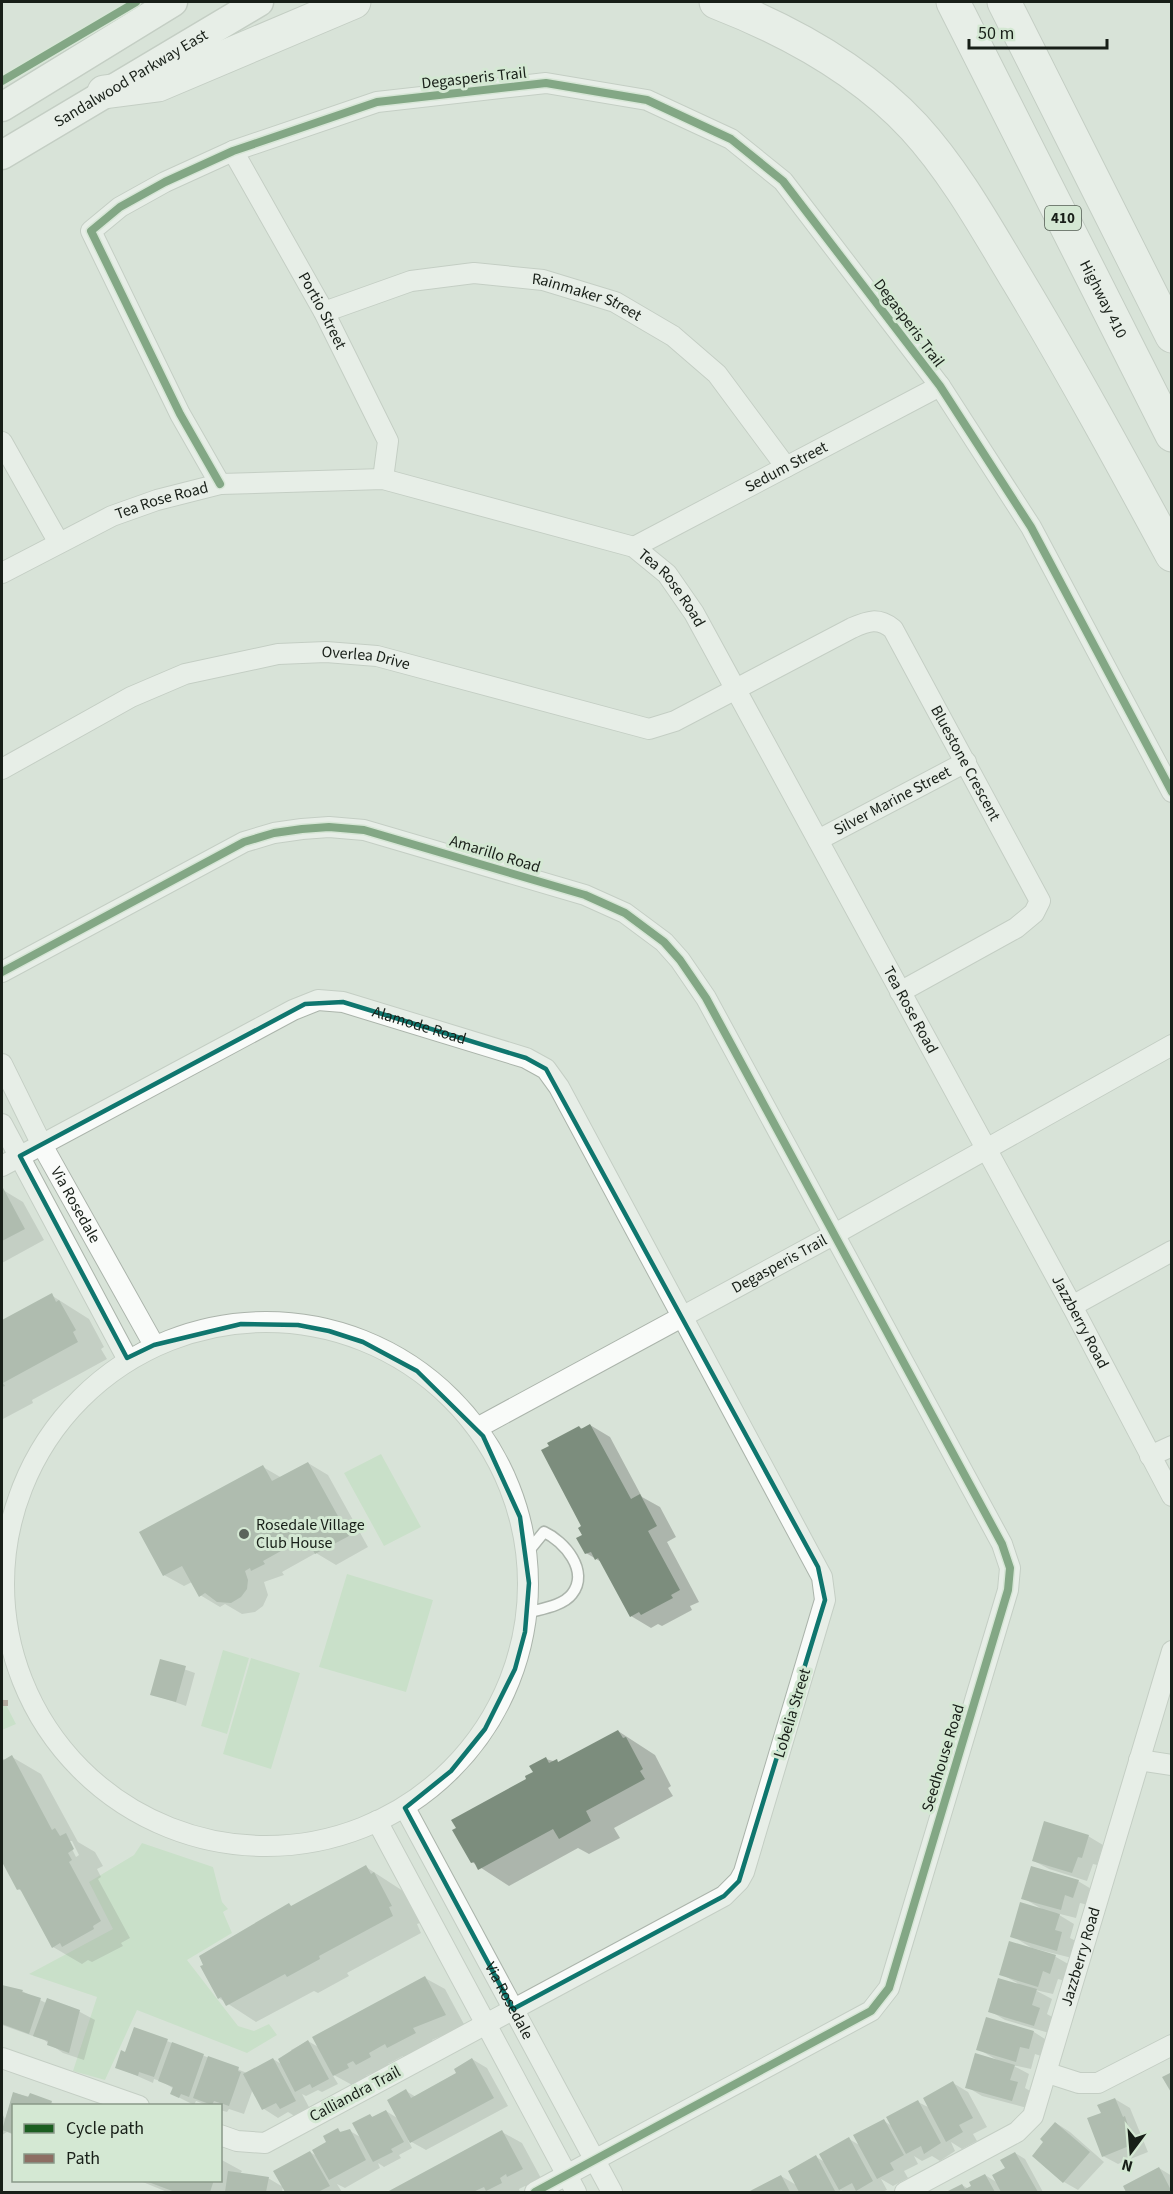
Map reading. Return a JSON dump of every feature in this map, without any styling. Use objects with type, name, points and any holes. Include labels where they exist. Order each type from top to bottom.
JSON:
[{"type":"highway","points":[[104,93],[158,85],[354,2]]},
{"type":"highway","points":[[716,2],[761,20],[815,49],[858,78],[913,126],[960,184],[1076,378],[1172,555]]},
{"type":"highway","name":"Highway 410","points":[[953,2],[1172,435]]},
{"type":"highway","name":"410","points":[[1004,2],[1172,336]]},
{"type":"main road","points":[[2,107],[173,2]]},
{"type":"main road","name":"Sandalwood Parkway East","points":[[2,154],[259,2]]},
{"type":"street","name":"Degasperis Trail","points":[[220,484],[176,404],[91,231],[120,207],[165,182],[233,152],[377,102],[546,83],[647,100],[731,139],[783,181],[940,386],[1031,527],[1172,792]]},
{"type":"street","name":"Portio Street","points":[[233,152],[324,312],[387,441],[384,478]]},
{"type":"street","name":"Rainmaker Street","points":[[324,312],[411,280],[474,273],[543,280],[615,302],[674,336],[717,375],[786,467]]},
{"type":"street","name":"Sedum Street","points":[[634,547],[940,386]]},
{"type":"street","points":[[2,442],[58,543]]},
{"type":"street","name":"Tea Rose Road","points":[[2,573],[112,516],[157,500],[220,484],[384,478],[634,547],[667,574],[694,613],[985,1148]]},
{"type":"street","name":"Bluestone Crescent","points":[[737,689],[852,628],[870,621],[884,621],[893,629],[966,762],[1040,901],[1034,913],[1016,928],[900,993]]},
{"type":"street","name":"Overlea Drive","points":[[2,769],[131,697],[185,674],[278,654],[326,652],[377,656],[649,729],[675,721],[737,689]]},
{"type":"street","name":"Silver Marine Street","points":[[818,840],[966,762]]},
{"type":"street","name":"Amarillo Road","points":[[2,972],[224,851],[274,833],[302,829],[329,827],[364,830],[585,895],[625,913],[643,925],[664,942],[696,980],[833,1235]]},
{"type":"street","name":"Alamode Road","points":[[2,1166],[305,1004],[318,1000],[343,1002],[526,1058],[546,1069],[559,1087],[682,1316]]},
{"type":"street","name":"Degasperis Trail","points":[[477,1428],[833,1235],[1172,1045]]},
{"type":"street","name":"Via Rosedale","points":[[2,1064],[42,1145],[154,1345]]},
{"type":"street","name":"Via Rosedale","points":[[2,1124],[127,1359]]},
{"type":"street","name":"Jazzberry Road","points":[[985,1148],[1072,1306],[1172,1496]]},
{"type":"street","name":"Seedhouse Road","points":[[535,2193],[871,2011],[881,2002],[889,1988],[1008,1590],[1010,1568],[1002,1544],[833,1235]]},
{"type":"street","points":[[1072,1306],[1172,1251]]},
{"type":"street","name":"Lobelia Street","points":[[486,2024],[724,1896],[739,1881],[825,1600],[818,1567],[682,1316]]},
{"type":"street","points":[[240,1324],[298,1324],[363,1342],[417,1371],[437,1386],[477,1428],[507,1481],[520,1516],[527,1553],[527,1612],[515,1669],[485,1730],[451,1771],[405,1808],[340,1836],[309,1843],[248,1845],[195,1836],[147,1817],[98,1785],[69,1756],[44,1723],[26,1688],[10,1639],[4,1592],[9,1534],[20,1495],[40,1452],[61,1421],[82,1398],[127,1359],[154,1345],[211,1329],[240,1324]]},
{"type":"street","points":[[1150,1456],[1172,1446]]},
{"type":"street","name":"Jazzberry Road","points":[[905,2193],[1026,2125],[1038,2103],[1172,1652]]},
{"type":"street","points":[[1139,1760],[1172,1765]]},
{"type":"street","name":"Via Rosedale","points":[[405,1808],[612,2193]]},
{"type":"street","name":"Via Rosedale","points":[[377,1821],[576,2193]]},
{"type":"street","name":"Calliandra Trail","points":[[222,2136],[237,2141],[265,2143],[486,2024]]},
{"type":"street","points":[[1048,2073],[1079,2083],[1098,2083],[1172,2045]]},
{"type":"street","points":[[2,2058],[133,2104]]},
{"type":"lane","points":[[527,1553],[544,1532],[558,1538],[568,1550],[577,1571],[576,1583],[571,1594],[562,1601],[527,1612]]},
{"type":"highlighted area","points":[[343,1002],[526,1058],[546,1069],[818,1567],[825,1600],[739,1881],[724,1896],[513,2009],[405,1808],[451,1771],[485,1729],[515,1669],[525,1632],[529,1583],[520,1517],[483,1436],[417,1371],[363,1342],[329,1331],[298,1325],[241,1324],[154,1345],[127,1358],[20,1156],[305,1004]]},
{"type":"green space","points":[[381,1454],[421,1527],[384,1546],[344,1473]]},
{"type":"green space","points":[[347,1574],[433,1600],[406,1692],[319,1667]]},
{"type":"green space","points":[[223,1650],[249,1658],[227,1734],[201,1726]]},
{"type":"green space","points":[[251,1658],[300,1673],[271,1769],[223,1754]]},
{"type":"green space","points":[[2,1697],[16,1724],[2,1730]]},
{"type":"green space","points":[[142,1843],[213,1867],[222,1902],[228,1909],[223,1912],[232,1933],[187,1960],[238,2026],[254,2031],[269,2024],[277,2035],[247,2053],[137,2010],[105,2080],[73,2071],[97,1997],[29,1974],[113,1929],[89,1882],[134,1855]]},
{"type":"building","points":[[2,1186],[25,1229],[2,1241]]},
{"type":"building","points":[[52,1293],[56,1302],[59,1300],[76,1330],[73,1332],[78,1342],[3,1383],[5,1386],[2,1387],[2,1320]]},
{"type":"building","points":[[590,1424],[631,1499],[640,1494],[657,1526],[648,1531],[680,1590],[671,1595],[673,1598],[641,1615],[639,1612],[630,1617],[598,1558],[595,1560],[591,1552],[585,1554],[576,1538],[582,1535],[578,1528],[581,1526],[541,1450],[549,1446],[547,1443],[579,1426],[581,1429]]},
{"type":"building","name":"Rosedale Village Club House","points":[[308,1462],[349,1536],[315,1554],[306,1537],[263,1561],[265,1564],[251,1571],[250,1568],[245,1571],[248,1580],[247,1589],[241,1597],[231,1603],[217,1602],[205,1593],[199,1597],[182,1566],[163,1576],[139,1532],[263,1465],[272,1481]]},
{"type":"building","points":[[160,1659],[186,1666],[176,1702],[150,1695]]},
{"type":"building","points":[[618,1730],[623,1738],[626,1737],[643,1769],[640,1771],[645,1779],[586,1811],[591,1821],[559,1839],[553,1829],[478,1870],[474,1862],[471,1863],[452,1830],[456,1828],[451,1820],[526,1779],[525,1776],[533,1772],[529,1766],[546,1757],[549,1763],[557,1759],[558,1762]]},
{"type":"building","points":[[12,1755],[52,1830],[55,1828],[60,1836],[66,1833],[74,1849],[68,1853],[72,1860],[69,1862],[101,1921],[93,1926],[94,1929],[62,1947],[60,1943],[52,1948],[20,1889],[17,1890],[2,1862],[2,1761]]},
{"type":"building","points":[[1044,1821],[1089,1835],[1082,1858],[1078,1857],[1072,1873],[1032,1861]]},
{"type":"building","points":[[366,1865],[371,1874],[374,1872],[392,1906],[389,1907],[393,1916],[319,1956],[320,1959],[287,1977],[285,1974],[226,2006],[221,1997],[218,1999],[200,1966],[203,1965],[199,1956],[289,1903],[291,1906]]},
{"type":"building","points":[[1031,1866],[1079,1880],[1073,1898],[1065,1895],[1061,1910],[1021,1899]]},
{"type":"building","points":[[1020,1902],[1060,1914],[1055,1930],[1062,1932],[1057,1951],[1010,1937]]},
{"type":"building","points":[[1009,1941],[1056,1955],[1050,1974],[1043,1971],[1038,1987],[999,1975]]},
{"type":"building","points":[[425,1976],[446,2015],[413,2028],[416,2033],[387,2048],[385,2044],[369,2053],[371,2057],[356,2065],[353,2061],[347,2064],[349,2068],[333,2076],[312,2037]]},
{"type":"building","points":[[998,1978],[1037,1989],[1032,2005],[1040,2008],[1034,2026],[988,2012]]},
{"type":"building","points":[[2,1985],[23,1990],[22,1992],[41,1998],[29,2034],[2,2024]]},
{"type":"building","points":[[47,1998],[80,2010],[69,2053],[47,2045],[48,2041],[33,2036]]},
{"type":"building","points":[[986,2017],[1034,2031],[1029,2049],[1020,2047],[1016,2062],[976,2050]]},
{"type":"building","points":[[134,2027],[168,2039],[154,2077],[139,2072],[138,2076],[115,2068],[121,2050],[125,2052]]},
{"type":"building","points":[[308,2040],[329,2079],[312,2088],[310,2084],[295,2092],[278,2059]]},
{"type":"building","points":[[172,2042],[204,2054],[189,2097],[181,2094],[179,2098],[170,2094],[173,2087],[158,2081]]},
{"type":"building","points":[[975,2053],[1015,2065],[1010,2080],[1018,2082],[1012,2101],[965,2088]]},
{"type":"building","points":[[208,2056],[239,2067],[238,2071],[241,2072],[229,2106],[214,2101],[209,2104],[193,2098]]},
{"type":"building","points":[[273,2058],[296,2101],[280,2109],[276,2103],[262,2110],[243,2074]]},
{"type":"building","points":[[472,2058],[494,2098],[410,2143],[387,2100],[406,2089],[411,2098],[456,2073],[454,2069]]},
{"type":"building","points":[[1172,2072],[1172,2094],[1162,2077]]},
{"type":"building","points":[[953,2081],[973,2118],[959,2125],[963,2132],[946,2142],[923,2098]]},
{"type":"building","points":[[13,2092],[28,2097],[30,2093],[52,2101],[51,2104],[12,2104],[12,2133],[2,2130]]},
{"type":"building","points":[[1115,2098],[1123,2117],[1125,2116],[1134,2144],[1102,2157],[1087,2118],[1101,2113],[1097,2105]]},
{"type":"building","points":[[918,2100],[941,2143],[924,2154],[921,2146],[906,2154],[886,2117]]},
{"type":"building","points":[[386,2110],[404,2142],[391,2149],[393,2152],[373,2162],[352,2123],[370,2114],[372,2117]]},
{"type":"building","points":[[884,2119],[904,2155],[890,2163],[894,2170],[877,2179],[853,2135]]},
{"type":"building","points":[[1055,2122],[1090,2152],[1063,2183],[1032,2156],[1043,2142],[1040,2139]]},
{"type":"building","points":[[338,2128],[340,2132],[350,2129],[366,2160],[329,2180],[312,2150],[326,2142],[323,2136]]},
{"type":"building","points":[[502,2130],[523,2169],[500,2178],[502,2183],[486,2191],[484,2187],[473,2192],[387,2192]]},
{"type":"building","points":[[849,2137],[873,2181],[856,2191],[852,2183],[839,2190],[819,2154]]},
{"type":"building","points":[[310,2151],[330,2186],[318,2192],[285,2192],[273,2171]]},
{"type":"building","points":[[1015,2152],[1038,2192],[1001,2192],[992,2175],[1005,2168],[1000,2160]]},
{"type":"building","points":[[816,2155],[835,2191],[799,2192],[788,2171]]},
{"type":"building","points":[[1159,2167],[1172,2192],[1126,2192],[1123,2186]]},
{"type":"building","points":[[228,2171],[269,2177],[266,2192],[225,2192]]},
{"type":"building","points":[[985,2174],[995,2192],[946,2192],[962,2184],[965,2189],[971,2186],[969,2182]]},
{"type":"building","points":[[781,2175],[790,2192],[748,2192]]},
{"type":"building","points":[[148,2182],[213,2182],[210,2192],[175,2192]]},
{"type":"marked path","points":[[2,1703],[8,1703]]},
{"type":"cycle path","points":[[2,81],[136,2]]},
{"type":"cycle path","points":[[220,484],[180,414],[91,231],[120,207],[165,182],[233,151],[377,102],[546,83],[647,100],[731,139],[783,181],[940,386],[1031,527],[1172,792]]},
{"type":"cycle path","points":[[2,972],[244,842],[274,833],[302,829],[329,827],[364,830],[585,895],[625,913],[664,942],[680,960],[706,998],[1002,1544],[1010,1568],[1008,1590],[889,1988],[871,2011],[535,2192]]},
{"type":"place","name":"Rosedale Village Club House","points":[[244,1534]]}]
